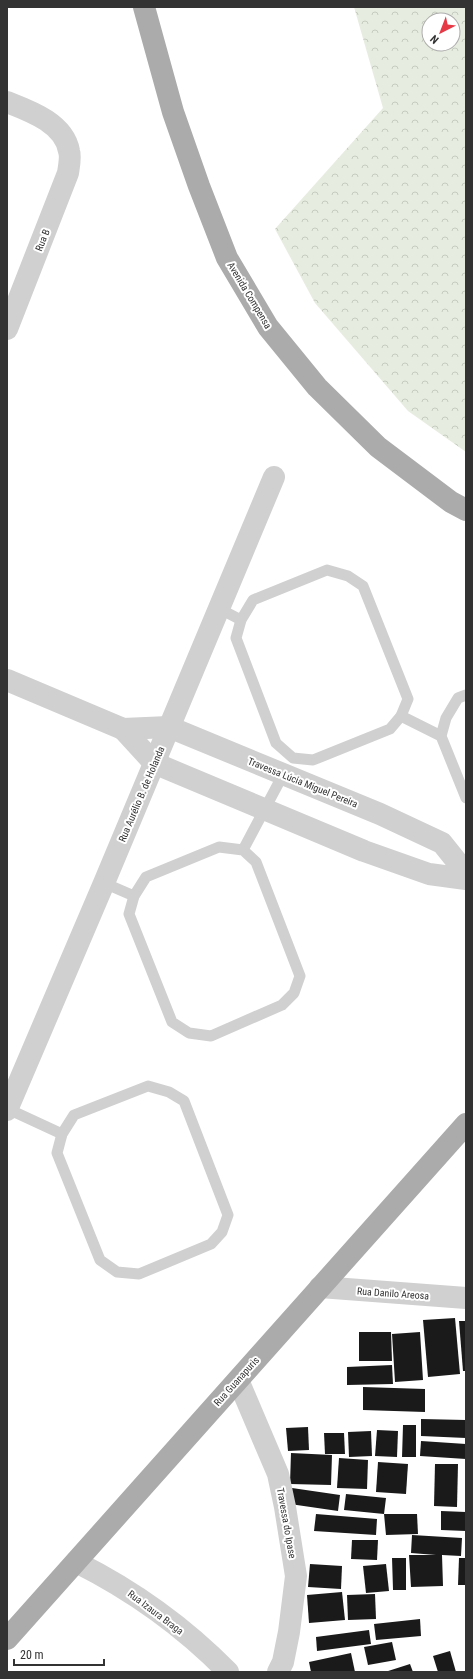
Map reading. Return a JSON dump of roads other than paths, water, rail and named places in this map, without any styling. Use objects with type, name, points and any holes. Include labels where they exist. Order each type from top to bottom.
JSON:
[{"type":"main road","name":"Avenida Compensa","points":[[144,7],[173,112],[198,186],[228,258],[268,327],[317,387],[378,447],[451,502],[466,510]]},
{"type":"main road","name":"Rua Guanapuris","points":[[7,1639],[466,1124]]},
{"type":"street","name":"Rua B","points":[[7,102],[36,114],[58,129],[69,150],[68,173],[7,329]]},
{"type":"street","name":"Rua Aurélio B. de Holanda","points":[[7,1110],[220,609],[274,477]]},
{"type":"street","name":"Travessa Lúcia Miguel Pereira","points":[[7,680],[123,729],[154,763],[364,851],[429,874],[466,879]]},
{"type":"street","name":"Travessa Lúcia Miguel Pereira","points":[[123,729],[169,727],[288,766],[380,814],[442,843],[466,873]]},
{"type":"street","name":"Rua Danilo Areosa","points":[[320,1288],[466,1298]]},
{"type":"street","name":"Travessa do Ipase","points":[[238,1380],[278,1474],[296,1576],[289,1632],[283,1662],[278,1672]]},
{"type":"street","name":"Rua Izaura Braga","points":[[76,1562],[114,1581],[156,1610],[228,1672]]},
{"type":"lane","points":[[243,850],[288,766],[313,760],[390,729],[401,716],[408,699],[363,586],[348,576],[327,570],[253,600],[241,620],[236,638],[276,742],[288,766]]},
{"type":"lane","points":[[220,609],[241,620]]},
{"type":"lane","points":[[466,695],[458,698],[446,718],[441,736],[466,798]]},
{"type":"lane","points":[[401,716],[441,736]]},
{"type":"lane","points":[[219,847],[243,850],[256,862],[300,976],[294,993],[282,1005],[211,1036],[189,1033],[172,1022],[129,914],[134,896],[146,877],[219,847]]},
{"type":"lane","points":[[104,883],[134,896]]},
{"type":"lane","points":[[148,1086],[169,1092],[184,1101],[228,1215],[222,1232],[211,1244],[139,1274],[117,1272],[100,1260],[57,1153],[62,1134],[74,1115],[148,1086]]},
{"type":"lane","points":[[7,1110],[62,1134]]}]
